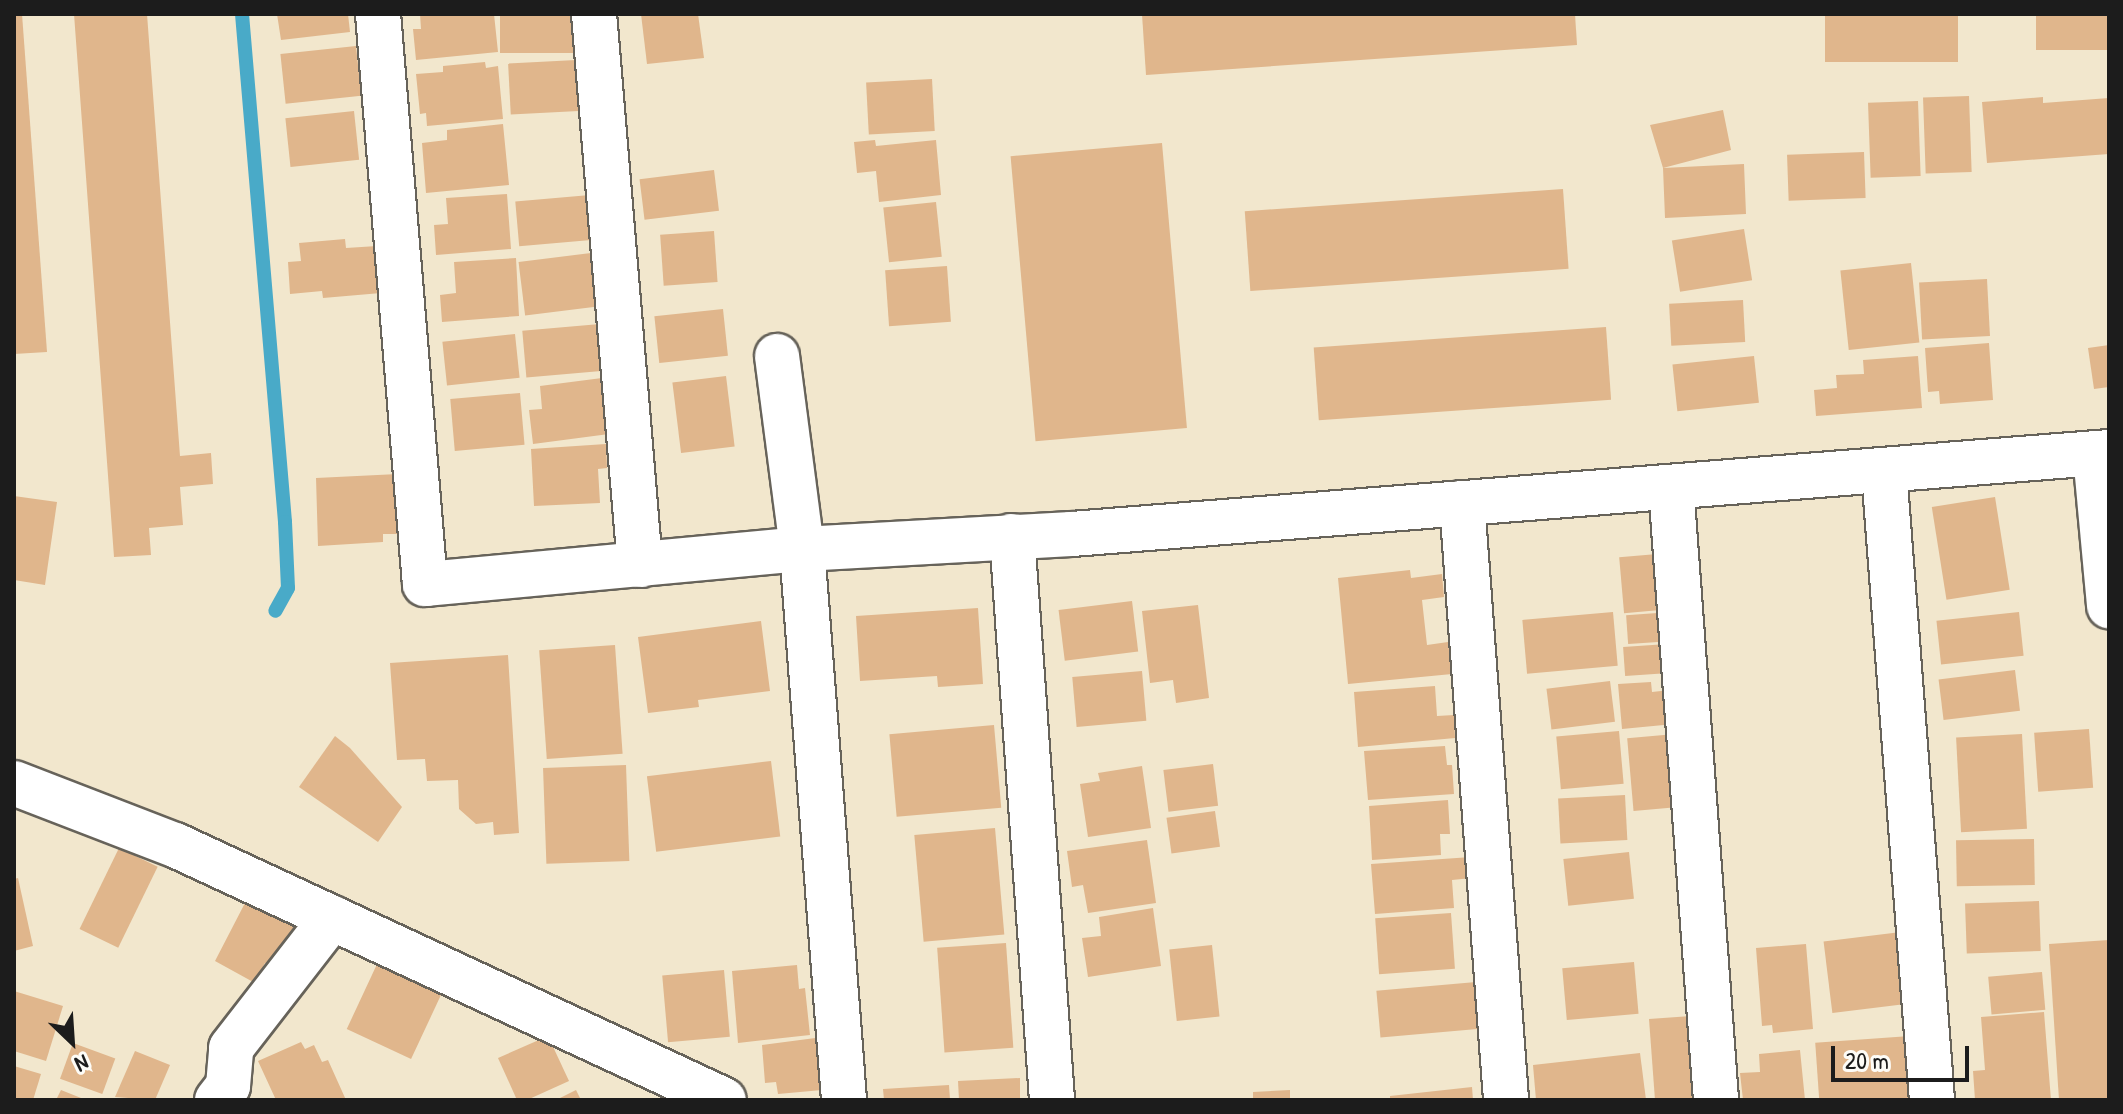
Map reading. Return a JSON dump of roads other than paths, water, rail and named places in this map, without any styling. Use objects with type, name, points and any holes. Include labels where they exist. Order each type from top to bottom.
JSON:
[{"type":"street","points":[[378,14],[425,584],[802,549],[1462,503],[2102,453],[2109,606]]},
{"type":"street","points":[[594,14],[640,565]]},
{"type":"street","points":[[777,356],[802,549],[844,1100]]},
{"type":"street","points":[[1884,471],[1932,1100]]},
{"type":"street","points":[[1671,487],[1716,1100]]},
{"type":"street","points":[[1462,503],[1506,1100]]},
{"type":"street","points":[[1012,536],[1052,1100]]},
{"type":"street","points":[[14,783],[175,845],[724,1100]]},
{"type":"street","points":[[217,1100],[228,1086],[231,1048],[332,918]]},
{"type":"waterway","points":[[242,14],[285,522],[288,588],[275,611]]}]
